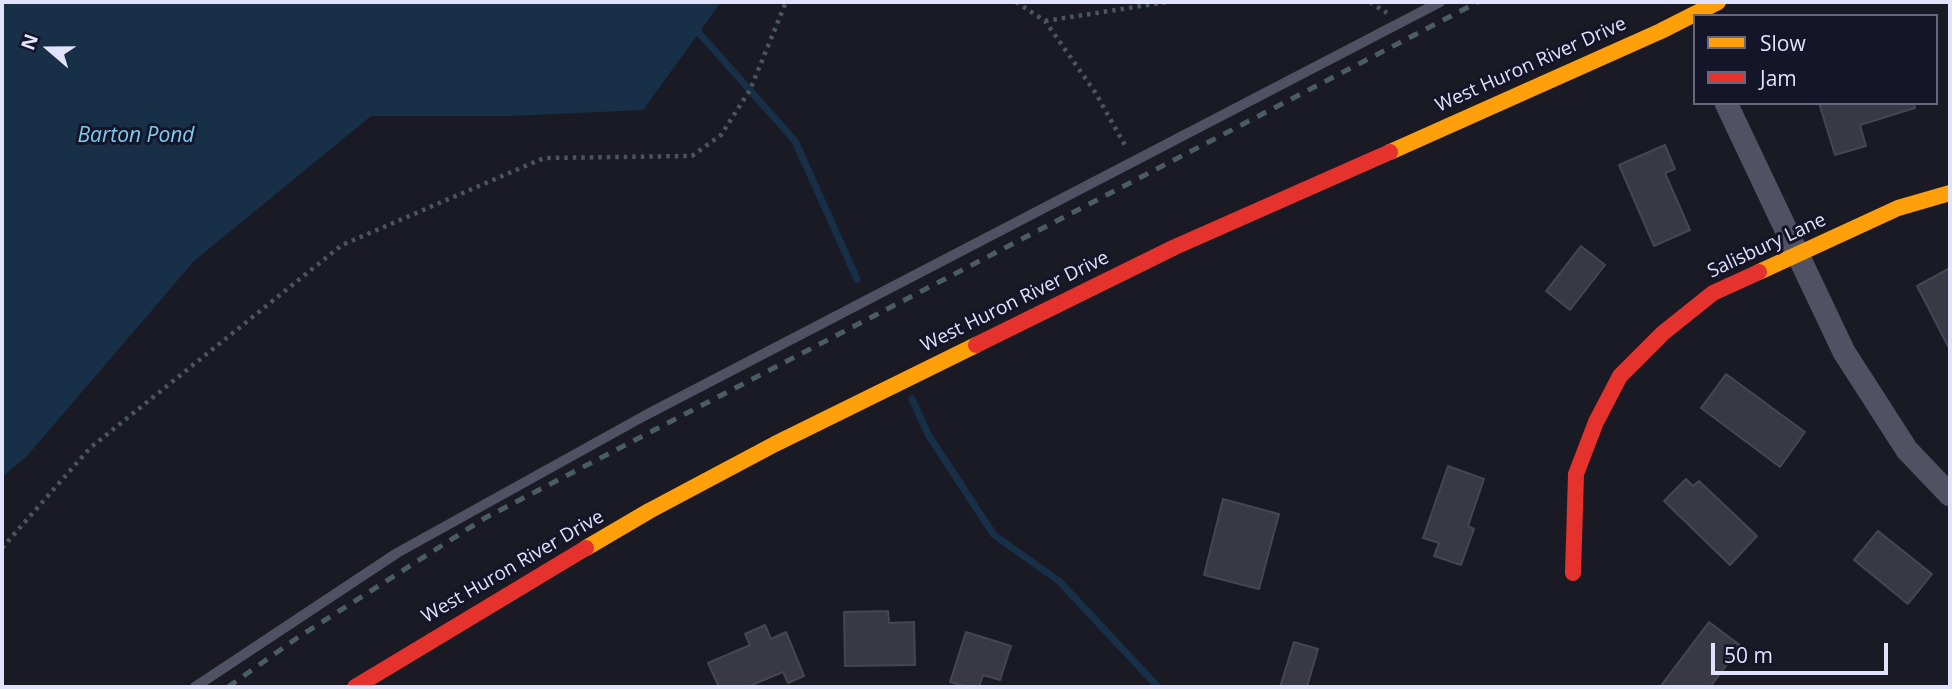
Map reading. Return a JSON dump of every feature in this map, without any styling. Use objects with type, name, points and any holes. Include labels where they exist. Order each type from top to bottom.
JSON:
[{"type":"street","name":"West Huron River Drive","points":[[1704,14],[1718,2]]},
{"type":"street","name":"West Huron River Drive","points":[[355,687],[649,511],[775,444],[1175,247],[1692,25]]},
{"type":"street","points":[[1727,105],[1844,352],[1907,450],[1950,495]]},
{"type":"street","name":"Salisbury Lane","points":[[1573,573],[1576,474],[1596,422],[1620,376],[1663,333],[1713,293],[1898,208],[1950,193]]},
{"type":"lane","points":[[195,687],[408,546],[644,416],[1440,2]]},
{"type":"path","points":[[2,548],[90,448],[342,245],[544,158],[692,156],[721,135],[750,90],[786,2]]},
{"type":"path","points":[[1016,2],[1045,21],[1095,92],[1134,160]]},
{"type":"path","points":[[1045,21],[1167,2]]},
{"type":"water","name":"Barton Pond","points":[[2,2],[721,2],[643,110],[509,116],[371,116],[194,261],[27,456],[2,477]]},
{"type":"building","points":[[1820,105],[1914,105],[1915,108],[1860,125],[1866,146],[1835,155]]},
{"type":"building","points":[[1665,145],[1675,169],[1665,173],[1690,230],[1654,246],[1619,165]]},
{"type":"building","points":[[1581,246],[1605,265],[1570,310],[1546,291]]},
{"type":"building","points":[[1950,268],[1950,350],[1917,286]]},
{"type":"building","points":[[1726,374],[1805,432],[1780,467],[1701,408]]},
{"type":"building","points":[[1448,466],[1484,479],[1468,526],[1474,529],[1461,565],[1434,556],[1439,543],[1423,538]]},
{"type":"building","points":[[1686,479],[1693,486],[1699,481],[1757,536],[1730,565],[1664,501]]},
{"type":"building","points":[[1223,499],[1279,514],[1259,589],[1204,575]]},
{"type":"building","points":[[1878,531],[1932,574],[1908,604],[1854,560]]},
{"type":"building","points":[[888,611],[889,623],[914,622],[915,665],[845,666],[844,612]]},
{"type":"building","points":[[1709,622],[1741,646],[1710,687],[1660,687]]},
{"type":"building","points":[[765,625],[771,639],[786,632],[804,676],[788,683],[783,672],[747,687],[719,687],[708,663],[750,645],[745,634]]},
{"type":"building","points":[[966,632],[1011,646],[1000,680],[983,675],[979,687],[950,682]]},
{"type":"building","points":[[1294,642],[1318,649],[1307,687],[1280,687]]},
{"type":"waterway","points":[[698,26],[699,33],[795,141],[857,279]]},
{"type":"waterway","points":[[912,399],[929,436],[994,535],[1059,581],[1158,687]]},
{"type":"railway","points":[[228,687],[297,638],[485,518],[1478,2]]},
{"type":"traffic: slow","points":[[1694,14],[1718,2]]},
{"type":"traffic: slow","points":[[1390,152],[1693,15]]},
{"type":"traffic: slow","points":[[1759,272],[1898,208],[1950,193]]},
{"type":"traffic: slow","points":[[586,548],[775,444],[976,345]]},
{"type":"traffic: jam","points":[[976,345],[1175,247],[1390,152]]},
{"type":"traffic: jam","points":[[1573,573],[1576,474],[1596,422],[1620,376],[1663,333],[1713,293],[1759,272]]},
{"type":"traffic: jam","points":[[355,687],[586,548]]}]
